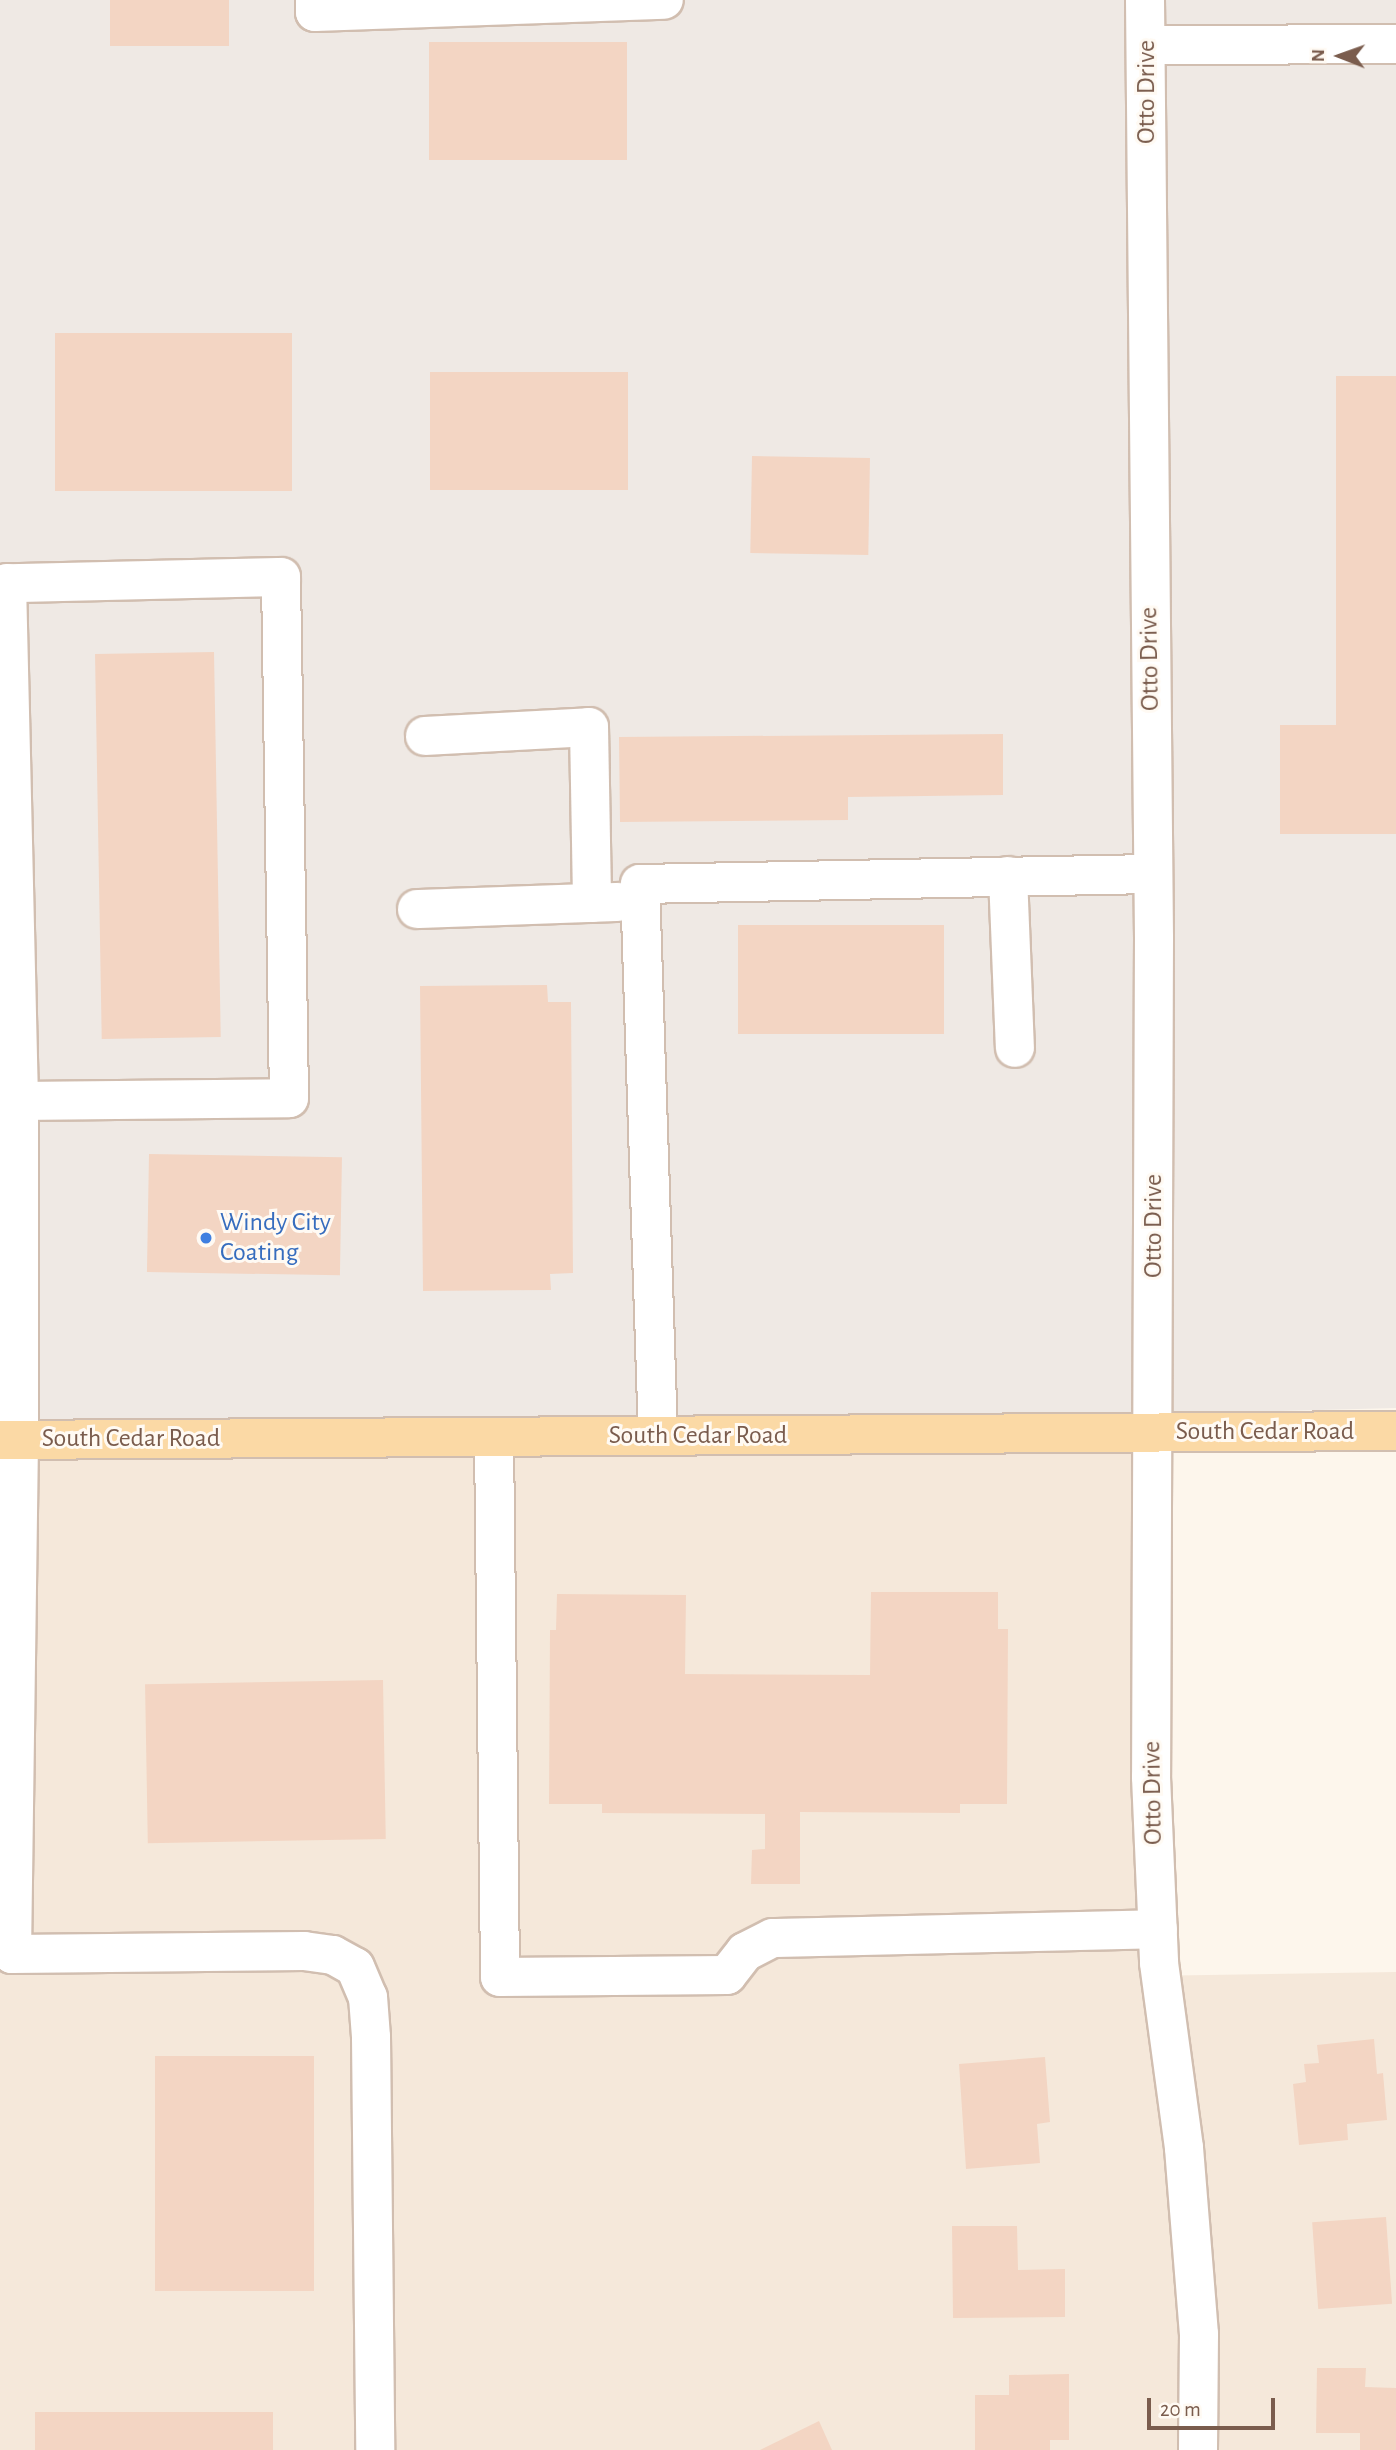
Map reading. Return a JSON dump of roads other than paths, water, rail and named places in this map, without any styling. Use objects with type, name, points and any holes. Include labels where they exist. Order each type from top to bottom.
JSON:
[{"type":"main road","name":"South Cedar Road","points":[[10,1440],[1396,1431]]},
{"type":"street","points":[[315,0],[315,12],[664,0]]},
{"type":"street","name":"Otto Drive","points":[[1145,0],[1153,874],[1154,1432],[1151,1777],[1159,1963],[1184,2148],[1198,2321],[1198,2450]]},
{"type":"street","points":[[1147,45],[1396,44]]},
{"type":"street","points":[[10,1101],[289,1098],[281,577],[4,584],[10,1101],[6,1954],[304,1951],[332,1955],[355,1967],[368,1997],[371,2037],[375,2450]]},
{"type":"street","points":[[425,736],[589,727],[592,903]]},
{"type":"street","points":[[658,1436],[640,884],[1153,874]]},
{"type":"street","points":[[1008,876],[1015,1048]]},
{"type":"street","points":[[417,909],[641,901]]},
{"type":"street","points":[[494,1437],[500,1977],[727,1975],[745,1952],[773,1938],[1158,1929]]},
{"type":"place","name":"Windy City Coating","points":[[206,1238]]}]
